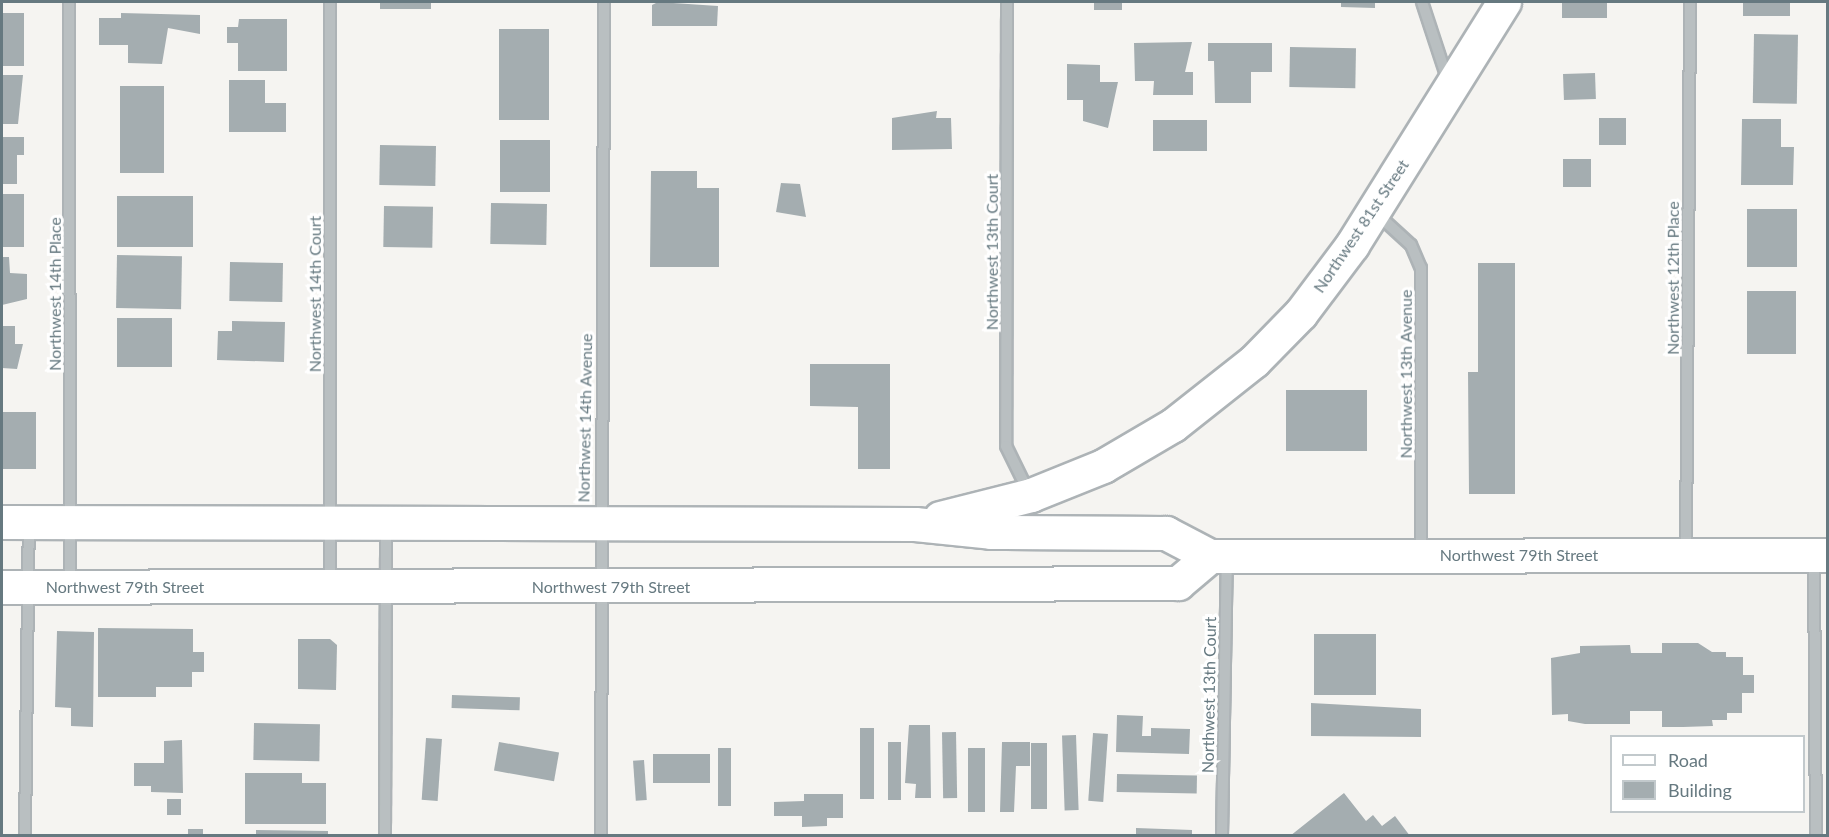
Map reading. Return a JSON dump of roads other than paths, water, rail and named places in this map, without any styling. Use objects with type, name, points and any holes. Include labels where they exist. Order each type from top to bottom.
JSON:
[{"type":"main road","name":"Northwest 81st Street","points":[[915,524],[1031,495],[1120,458],[1228,384],[1301,313],[1375,212],[1449,88],[1504,2]]},
{"type":"main road","name":"Northwest 79th Street","points":[[15,522],[915,524],[991,532],[1166,533],[1219,555],[1820,555]]},
{"type":"main road","name":"Northwest 79th Street","points":[[15,586],[598,587],[1178,583],[1219,555]]},
{"type":"street","name":"Northwest 14th Place","points":[[69,2],[70,587]]},
{"type":"street","name":"Northwest 14th Court","points":[[330,2],[330,586]]},
{"type":"street","name":"Northwest 14th Avenue","points":[[601,836],[598,522],[604,2]]},
{"type":"street","name":"Northwest 13th Court","points":[[1007,2],[1006,446],[1031,495]]},
{"type":"street","points":[[1422,2],[1438,37],[1449,88]]},
{"type":"street","name":"Northwest 12th Place","points":[[1686,555],[1690,2]]},
{"type":"street","name":"Northwest 13th Avenue","points":[[1375,212],[1405,236],[1421,268],[1421,555]]},
{"type":"street","points":[[15,522],[15,586],[25,836]]},
{"type":"street","points":[[385,836],[386,522]]},
{"type":"street","name":"Northwest 13th Court","points":[[1219,555],[1222,836]]},
{"type":"street","points":[[1816,836],[1820,555]]}]
